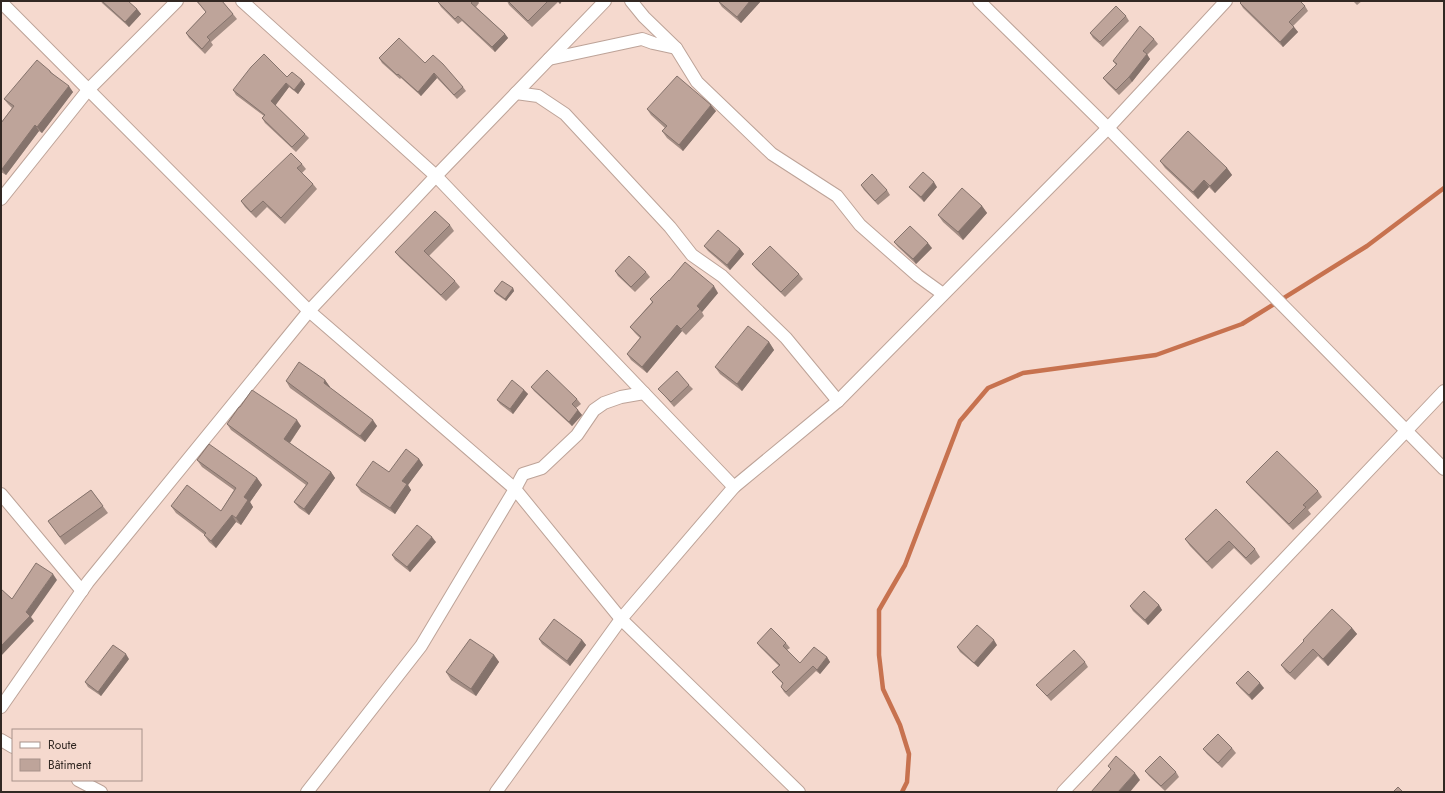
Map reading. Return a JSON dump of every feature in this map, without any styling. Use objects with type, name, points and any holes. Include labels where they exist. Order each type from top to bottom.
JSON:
[{"type":"street","points":[[1,199],[88,90],[177,1]]},
{"type":"street","points":[[242,1],[436,176],[734,487]]},
{"type":"street","points":[[1,707],[82,591],[309,311],[436,176],[605,1]]},
{"type":"street","points":[[631,1],[644,17],[676,48],[697,82],[772,154],[837,196],[860,225],[918,276],[944,294]]},
{"type":"street","points":[[979,1],[1108,128],[1444,469]]},
{"type":"street","points":[[496,792],[621,619],[734,487],[838,401],[1108,128],[1226,1]]},
{"type":"street","points":[[1,2],[309,311],[515,489],[621,619],[799,792]]},
{"type":"street","points":[[548,59],[642,39],[676,48]]},
{"type":"street","points":[[516,94],[538,96],[565,114],[670,227],[692,255],[722,276],[786,338],[838,401]]},
{"type":"street","points":[[1064,792],[1405,430],[1444,391]]},
{"type":"street","points":[[307,792],[421,646],[523,474],[542,468],[577,435],[594,410],[604,403],[621,397],[644,393]]},
{"type":"street","points":[[1,494],[82,591]]},
{"type":"street","points":[[1,740],[12,746]]},
{"type":"street","points":[[80,781],[101,792]]},
{"type":"building","points":[[102,1],[128,1],[137,9],[125,22]]},
{"type":"building","points":[[197,1],[222,1],[233,14],[207,37],[210,40],[202,49],[186,33],[206,12]]},
{"type":"building","points":[[473,1],[471,3],[505,34],[492,47],[458,16],[455,19],[438,2]]},
{"type":"building","points":[[508,1],[548,1],[528,21]]},
{"type":"building","points":[[718,1],[750,1],[737,17]]},
{"type":"building","points":[[1242,1],[1300,1],[1305,6],[1289,22],[1294,27],[1280,42],[1240,3]]},
{"type":"building","points":[[1116,6],[1126,16],[1100,42],[1090,33]]},
{"type":"building","points":[[1140,26],[1154,39],[1143,51],[1147,54],[1129,77],[1116,90],[1103,78],[1117,64],[1113,61]]},
{"type":"building","points":[[399,38],[425,63],[433,55],[463,87],[454,95],[434,73],[418,92],[379,58]]},
{"type":"building","points":[[264,54],[287,77],[292,72],[302,80],[294,90],[286,83],[271,101],[305,134],[292,147],[262,118],[265,115],[233,90],[251,67]]},
{"type":"building","points":[[37,60],[69,86],[37,127],[35,125],[1,169],[1,123],[14,106],[4,99]]},
{"type":"building","points":[[677,76],[711,105],[679,145],[662,131],[667,126],[647,109]]},
{"type":"building","points":[[1188,131],[1227,168],[1210,186],[1204,180],[1193,192],[1160,161]]},
{"type":"building","points":[[291,153],[302,164],[297,168],[313,184],[281,218],[263,201],[251,212],[241,201]]},
{"type":"building","points":[[923,172],[934,182],[921,197],[909,187]]},
{"type":"building","points":[[872,174],[887,190],[875,201],[861,185]]},
{"type":"building","points":[[962,188],[982,206],[958,232],[938,215]]},
{"type":"building","points":[[435,211],[450,225],[424,251],[455,281],[441,295],[395,252]]},
{"type":"building","points":[[910,226],[928,243],[913,259],[894,242]]},
{"type":"building","points":[[718,230],[740,249],[727,265],[704,246]]},
{"type":"building","points":[[770,246],[799,274],[781,292],[752,264]]},
{"type":"building","points":[[629,256],[646,272],[631,287],[615,271]]},
{"type":"building","points":[[685,262],[714,286],[697,306],[700,309],[681,329],[677,325],[642,367],[627,354],[641,337],[630,327],[653,302],[650,299],[669,281]]},
{"type":"building","points":[[502,281],[513,288],[505,299],[494,291]]},
{"type":"building","points":[[748,326],[769,342],[737,384],[715,367]]},
{"type":"building","points":[[299,362],[325,380],[324,383],[373,420],[360,436],[286,381]]},
{"type":"building","points":[[547,370],[577,399],[572,404],[578,410],[569,422],[531,387]]},
{"type":"building","points":[[677,371],[689,385],[671,402],[658,389]]},
{"type":"building","points":[[512,380],[524,390],[510,409],[497,400]]},
{"type":"building","points":[[252,390],[297,420],[284,439],[331,472],[304,509],[294,502],[308,483],[227,424]]},
{"type":"building","points":[[209,444],[257,478],[244,497],[248,500],[236,518],[232,515],[211,541],[204,535],[206,533],[171,506],[187,485],[221,511],[236,488],[197,460]]},
{"type":"building","points":[[406,449],[419,459],[402,481],[407,484],[390,508],[356,485],[373,461],[389,472]]},
{"type":"building","points":[[1277,451],[1318,491],[1303,505],[1306,507],[1289,524],[1246,482]]},
{"type":"building","points":[[91,490],[103,506],[60,537],[48,521]]},
{"type":"building","points":[[1216,509],[1255,549],[1246,558],[1229,541],[1207,562],[1185,539]]},
{"type":"building","points":[[417,525],[432,537],[407,567],[392,555]]},
{"type":"building","points":[[36,563],[53,574],[26,612],[30,616],[1,646],[1,589],[12,599]]},
{"type":"building","points":[[1144,591],[1159,605],[1145,620],[1130,606]]},
{"type":"building","points":[[1332,609],[1352,628],[1323,659],[1313,649],[1290,673],[1281,665]]},
{"type":"building","points":[[554,619],[582,640],[567,661],[539,639]]},
{"type":"building","points":[[977,625],[994,640],[974,663],[957,647]]},
{"type":"building","points":[[771,628],[786,643],[783,646],[800,663],[814,647],[827,657],[817,670],[813,666],[786,692],[781,687],[783,683],[772,672],[780,665],[757,643]]},
{"type":"building","points":[[470,639],[494,655],[471,689],[446,672]]},
{"type":"building","points":[[113,645],[126,654],[98,692],[85,682]]},
{"type":"building","points":[[1074,650],[1085,662],[1047,696],[1036,685]]},
{"type":"building","points":[[1248,671],[1260,683],[1249,695],[1236,683]]},
{"type":"building","points":[[1218,734],[1232,748],[1218,763],[1203,749]]},
{"type":"building","points":[[1116,756],[1135,773],[1118,792],[1091,792],[1111,769],[1108,766]]},
{"type":"building","points":[[1160,756],[1176,772],[1161,786],[1145,771]]},
{"type":"building","points":[[1398,787],[1403,792],[1393,792]]},
{"type":"waterway","points":[[902,792],[907,782],[909,754],[900,725],[883,689],[879,655],[879,610],[905,565],[960,421],[988,388],[1023,373],[1156,355],[1242,324],[1367,246],[1444,188]]}]
